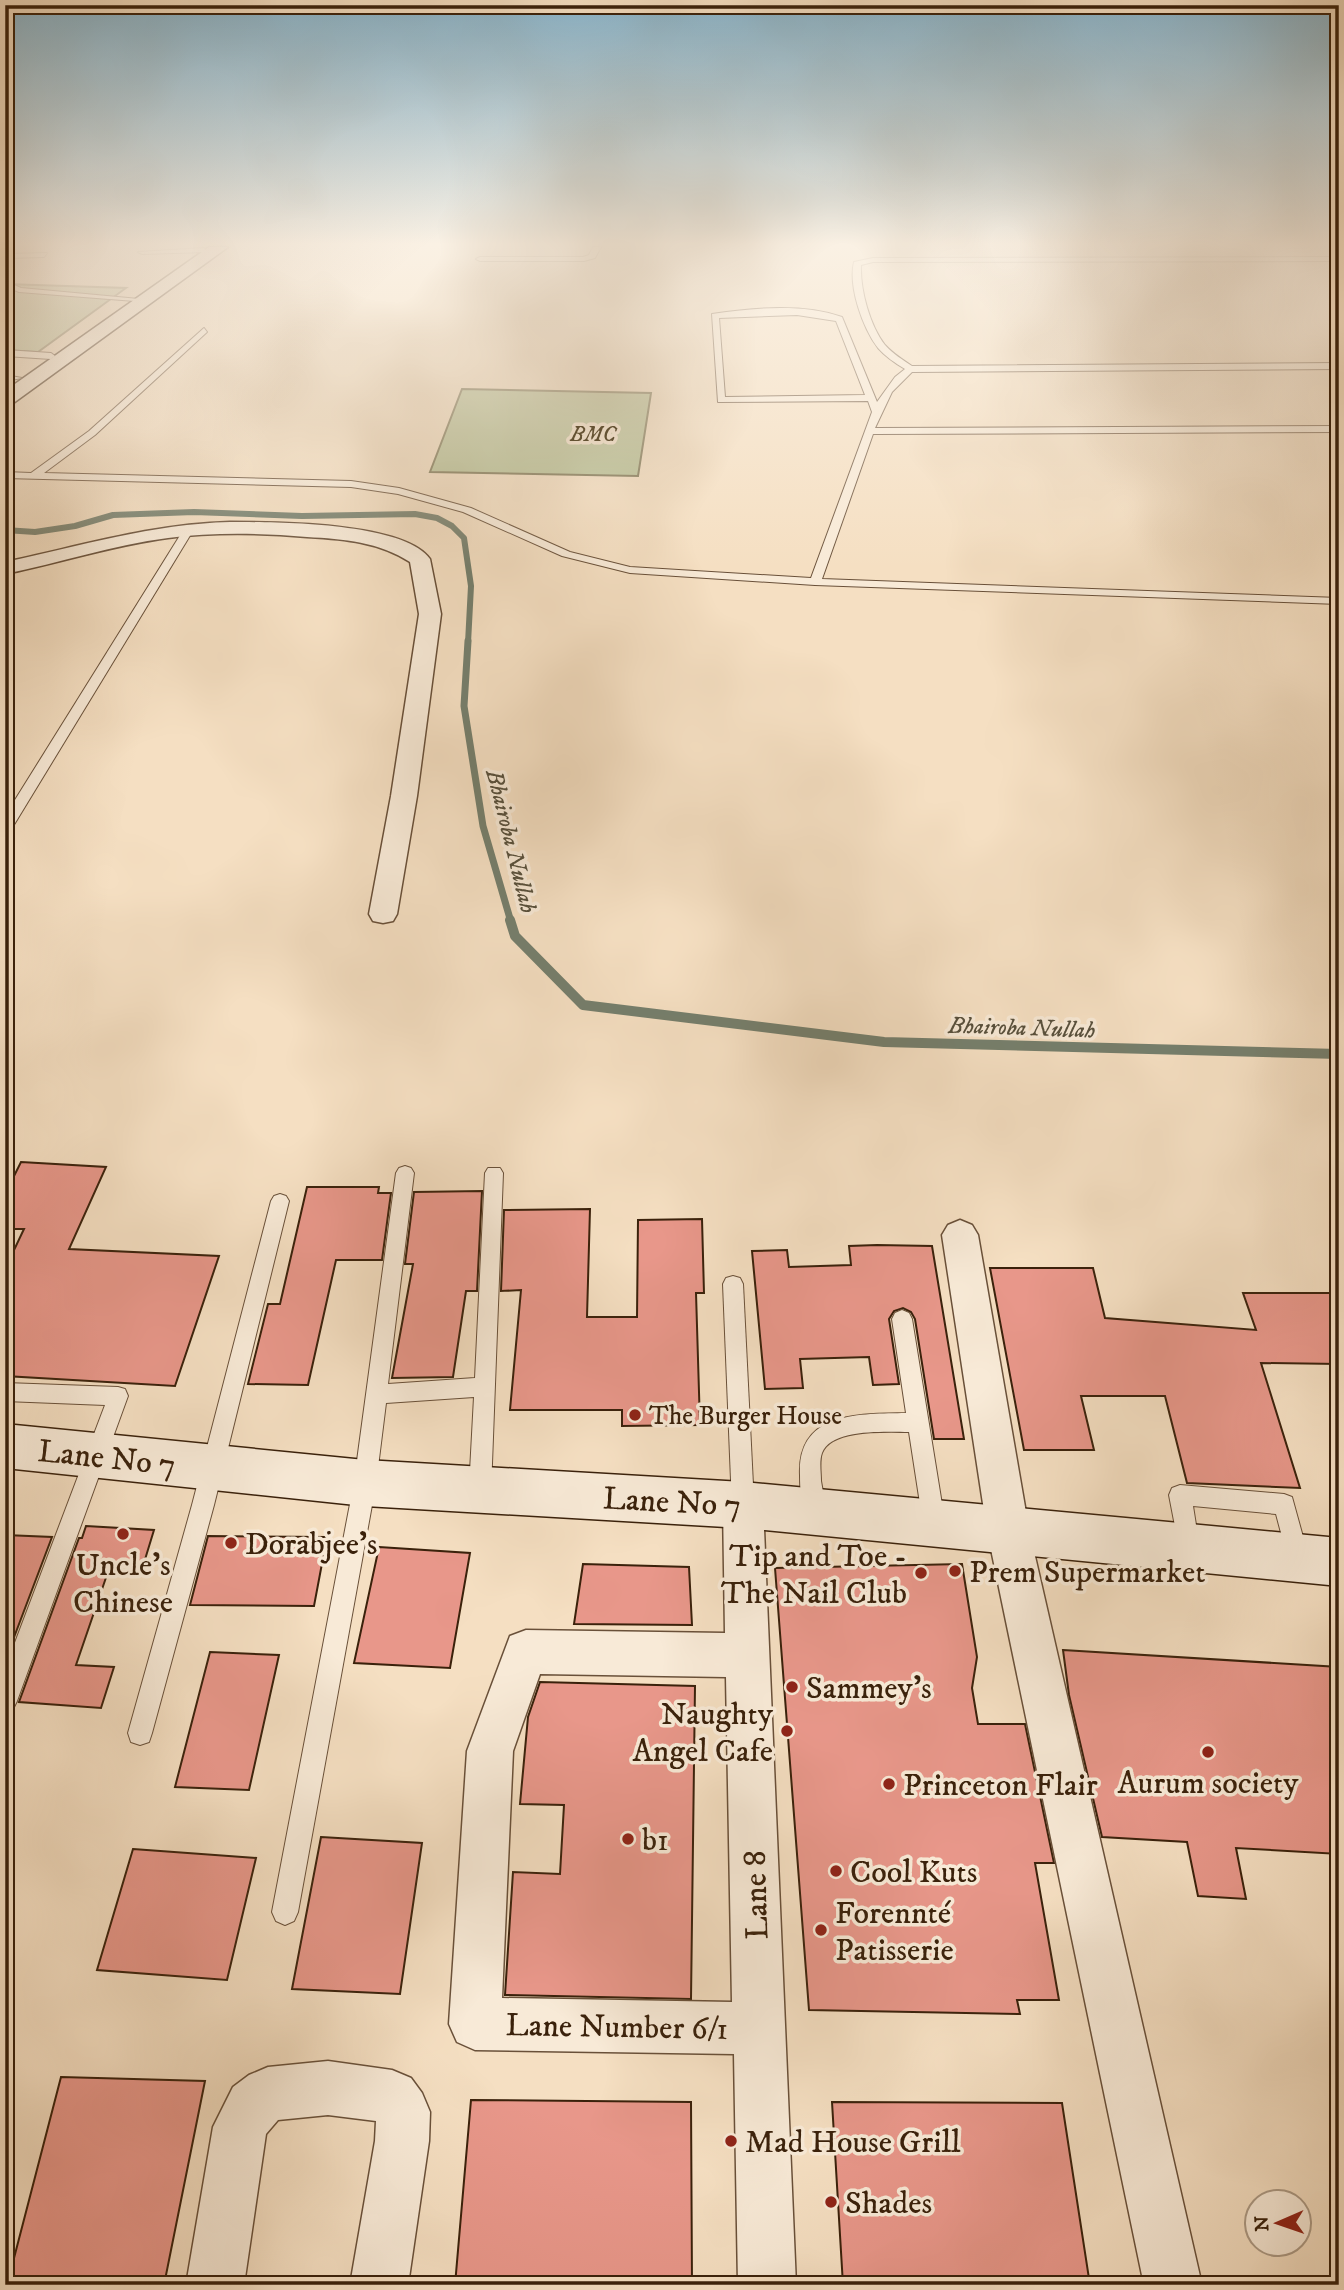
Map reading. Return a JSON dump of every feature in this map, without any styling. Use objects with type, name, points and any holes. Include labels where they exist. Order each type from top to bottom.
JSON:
[{"type":"main road","points":[[10,381],[54,354]]},
{"type":"main road","points":[[5,400],[67,354]]},
{"type":"main road","name":"Lane No 7","points":[[5,1446],[365,1483],[743,1505],[1318,1560]]},
{"type":"street","points":[[5,568],[146,535],[189,529],[258,527],[359,534],[402,547],[420,559],[430,614],[404,796],[383,914]]},
{"type":"street","points":[[960,1235],[1008,1530],[1173,2285]]},
{"type":"street","name":"Lane 8","points":[[743,1505],[767,2285]]},
{"type":"street","name":"Lane Number 6/1","points":[[748,1655],[526,1652],[490,1752],[475,2024],[759,2028]]},
{"type":"street","points":[[215,2285],[240,2127],[252,2106],[268,2094],[328,2088],[392,2096],[403,2112],[402,2141],[379,2285]]},
{"type":"lane","points":[[18,354],[51,356]]},
{"type":"lane","points":[[33,476],[92,433],[178,354]]},
{"type":"lane","points":[[718,354],[721,400],[871,398]]},
{"type":"lane","points":[[853,354],[876,411]]},
{"type":"lane","points":[[889,354],[910,369]]},
{"type":"lane","points":[[815,582],[876,411],[897,378],[910,369],[1339,366]]},
{"type":"lane","points":[[869,431],[1339,429]]},
{"type":"lane","points":[[5,475],[351,484],[399,491],[467,510],[566,554],[630,570],[815,582],[1339,601]]},
{"type":"lane","points":[[5,828],[189,529]]},
{"type":"lane","points":[[285,1912],[365,1483],[405,1173]]},
{"type":"lane","points":[[481,1490],[494,1174]]},
{"type":"lane","points":[[140,1733],[213,1467],[280,1201]]},
{"type":"lane","points":[[733,1284],[743,1505]]},
{"type":"lane","points":[[902,1319],[934,1523]]},
{"type":"lane","points":[[376,1394],[486,1387]]},
{"type":"lane","points":[[5,1392],[118,1396],[5,1701]]},
{"type":"lane","points":[[814,1511],[811,1453],[817,1440],[831,1428],[918,1422]]},
{"type":"green space","name":"BMC","points":[[462,389],[651,393],[638,476],[430,472]]},
{"type":"building","points":[[21,1162],[106,1167],[69,1249],[219,1256],[175,1386],[5,1376],[5,1269],[24,1229],[5,1229],[5,1194]]},
{"type":"building","points":[[307,1187],[379,1187],[378,1193],[391,1193],[382,1260],[336,1260],[308,1385],[248,1384],[268,1304],[280,1304]]},
{"type":"building","points":[[482,1191],[477,1291],[466,1291],[453,1377],[392,1378],[413,1264],[405,1264],[414,1192]]},
{"type":"building","points":[[590,1209],[587,1317],[637,1317],[638,1220],[702,1219],[704,1293],[696,1293],[700,1425],[622,1426],[622,1410],[510,1410],[521,1290],[501,1291],[504,1210]]},
{"type":"building","points":[[849,1246],[932,1246],[964,1439],[934,1439],[915,1319],[911,1312],[903,1308],[894,1311],[889,1319],[899,1384],[873,1385],[869,1357],[800,1359],[803,1388],[765,1389],[752,1251],[787,1250],[789,1267],[851,1265]]},
{"type":"building","points":[[990,1268],[1093,1268],[1105,1318],[1256,1330],[1243,1293],[1339,1293],[1339,1364],[1261,1363],[1300,1488],[1187,1483],[1165,1396],[1081,1396],[1094,1450],[1024,1450]]},
{"type":"building","points":[[86,1526],[154,1530],[143,1566],[111,1563],[76,1665],[114,1667],[101,1708],[19,1702],[79,1538],[82,1538]]},
{"type":"building","points":[[5,1535],[52,1537],[5,1661]]},
{"type":"building","points":[[208,1536],[327,1537],[314,1606],[190,1605]]},
{"type":"building","points":[[379,1547],[470,1553],[450,1668],[354,1663]]},
{"type":"building","points":[[583,1564],[689,1567],[692,1625],[574,1624]]},
{"type":"building","name":"Princeton Flair","points":[[962,1564],[977,1657],[972,1688],[978,1724],[1025,1724],[1054,1863],[1035,1863],[1059,2000],[1017,2000],[1020,2014],[809,2010],[775,1568]]},
{"type":"building","name":"Aurum society","points":[[1063,1650],[1339,1667],[1339,1854],[1236,1848],[1246,1899],[1198,1896],[1187,1842],[1102,1837],[1069,1695]]},
{"type":"building","points":[[210,1652],[279,1655],[249,1790],[175,1787]]},
{"type":"building","name":"b1","points":[[540,1682],[695,1686],[691,1999],[505,1995],[513,1872],[560,1874],[564,1805],[520,1804],[528,1717]]},
{"type":"building","points":[[321,1837],[422,1843],[400,1994],[292,1989]]},
{"type":"building","points":[[133,1849],[256,1858],[227,1980],[97,1970]]},
{"type":"building","points":[[61,2077],[205,2081],[164,2285],[7,2285]]},
{"type":"building","points":[[471,2100],[691,2102],[692,2285],[455,2285]]},
{"type":"building","points":[[832,2102],[1062,2103],[1090,2285],[843,2285]]},
{"type":"waterway","name":"Bhairoba Nullah","points":[[5,530],[35,532],[75,526],[113,515],[194,512],[302,516],[415,514],[437,518],[452,526],[464,538],[471,586],[468,643]]},
{"type":"waterway","name":"Bhairoba Nullah","points":[[468,641],[464,706],[483,826],[511,922]]},
{"type":"waterway","name":"Bhairoba Nullah","points":[[510,920],[515,936],[583,1005],[884,1042],[1339,1054]]},
{"type":"place","name":"The Burger House","points":[[635,1415]]},
{"type":"place","name":"Uncle's Chinese","points":[[123,1534]]},
{"type":"place","name":"Dorabjee's","points":[[231,1543]]},
{"type":"place","name":"Prem Supermarket","points":[[955,1571]]},
{"type":"place","name":"Tip and Toe - The Nail Club","points":[[921,1573]]},
{"type":"place","name":"Sammey's","points":[[792,1687]]},
{"type":"place","name":"Naughty Angel Cafe","points":[[787,1731]]},
{"type":"place","name":"Aurum society","points":[[1208,1752]]},
{"type":"place","name":"Princeton Flair","points":[[889,1784]]},
{"type":"place","name":"b1","points":[[628,1839]]},
{"type":"place","name":"Cool Kuts","points":[[836,1871]]},
{"type":"place","name":"Forennté Patisserie","points":[[821,1930]]},
{"type":"place","name":"Mad House Grill","points":[[731,2141]]},
{"type":"place","name":"Shades","points":[[831,2202]]}]
